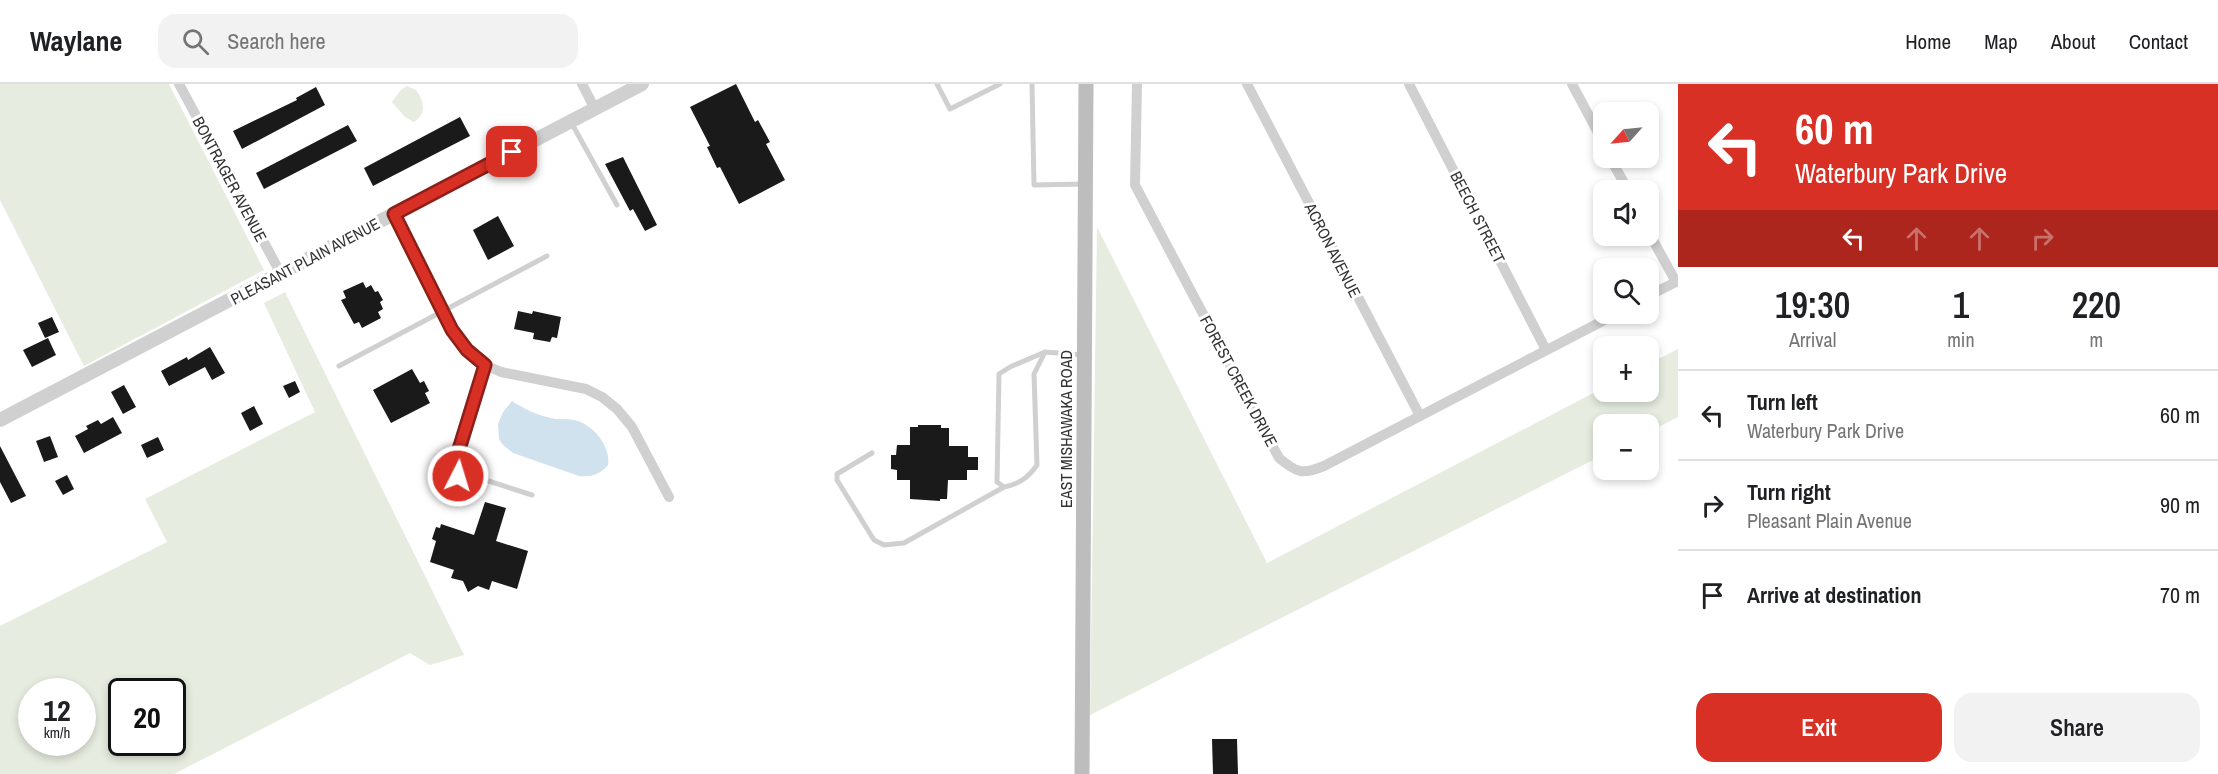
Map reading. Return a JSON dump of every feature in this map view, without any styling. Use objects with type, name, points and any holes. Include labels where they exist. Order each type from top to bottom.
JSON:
[{"type":"main road","name":"EAST MISHAWAKA ROAD","points":[[1082,774],[1086,84]]},
{"type":"street","name":"BONTRAGER AVENUE","points":[[179,84],[281,274]]},
{"type":"street","points":[[582,84],[596,109]]},
{"type":"street","name":"PLEASANT PLAIN AVENUE","points":[[0,420],[642,84]]},
{"type":"street","name":"FOREST CREEK DRIVE","points":[[1137,84],[1135,185],[1279,458],[1293,470],[1307,473],[1323,466],[1597,324]]},
{"type":"street","name":"ACRON AVENUE","points":[[1247,84],[1420,416]]},
{"type":"street","name":"BEECH STREET","points":[[1409,84],[1546,350]]},
{"type":"street","points":[[1572,84],[1593,123]]},
{"type":"street","points":[[394,214],[452,330],[467,350],[485,365],[501,372],[586,389],[602,397],[632,427],[669,497]]},
{"type":"street","points":[[1657,246],[1677,282],[1659,291]]},
{"type":"lane","points":[[937,84],[950,109],[1000,84]]},
{"type":"lane","points":[[1032,84],[1034,185],[1085,184]]},
{"type":"lane","points":[[571,121],[617,205]]},
{"type":"lane","points":[[339,366],[547,256]]},
{"type":"lane","points":[[1004,487],[997,482],[999,374],[1045,352],[1084,355]]},
{"type":"lane","points":[[872,453],[837,474],[837,480],[874,540],[884,545],[904,543],[1004,487],[1016,485],[1030,476],[1037,465],[1034,374],[1045,352]]},
{"type":"lane","points":[[485,365],[456,459],[458,476],[476,477],[532,495]]},
{"type":"shaded area","points":[[0,84],[169,84],[264,270],[84,366],[0,200]]},
{"type":"shaded area","points":[[407,86],[416,90],[423,107],[421,115],[414,122],[405,117],[392,102]]},
{"type":"shaded area","points":[[1097,227],[1267,563],[1593,393],[1593,402],[1659,402],[1659,359],[1678,349],[1678,417],[1659,427],[1659,414],[1593,414],[1593,460],[1090,715]]},
{"type":"shaded area","points":[[285,292],[464,655],[430,665],[410,653],[174,774],[0,774],[0,626],[167,542],[145,499],[315,412],[264,303]]},
{"type":"water","points":[[512,401],[541,415],[554,419],[574,420],[588,426],[604,443],[608,465],[595,475],[579,476],[513,453],[499,439],[498,424],[503,412]]},
{"type":"building","points":[[736,84],[755,122],[758,120],[770,142],[766,144],[785,180],[739,204],[720,167],[717,168],[707,147],[710,146],[690,107]]},
{"type":"building","points":[[316,87],[325,105],[242,149],[233,131],[297,100],[296,98]]},
{"type":"building","points":[[460,117],[470,136],[373,186],[364,168]]},
{"type":"building","points":[[348,125],[357,141],[264,189],[256,173]]},
{"type":"building","points":[[623,157],[657,225],[645,231],[633,209],[630,211],[605,164]]},
{"type":"building","points":[[498,216],[514,246],[488,260],[473,230]]},
{"type":"building","points":[[363,282],[366,288],[371,285],[375,292],[378,291],[383,300],[380,302],[383,309],[378,312],[381,318],[362,328],[359,322],[354,324],[341,300],[346,298],[343,291]]},
{"type":"building","points":[[518,311],[532,314],[533,311],[561,317],[557,338],[552,337],[550,342],[533,339],[534,333],[514,329]]},
{"type":"building","points":[[52,317],[59,332],[45,338],[38,323]]},
{"type":"building","points":[[48,338],[56,355],[32,367],[23,350]]},
{"type":"building","points":[[210,347],[225,373],[212,380],[205,367],[169,386],[161,371],[187,357],[188,360]]},
{"type":"building","points":[[412,369],[420,383],[424,381],[429,391],[425,393],[430,403],[391,423],[373,390]]},
{"type":"building","points":[[295,381],[300,392],[289,398],[283,386]]},
{"type":"building","points":[[124,385],[136,407],[123,414],[111,392]]},
{"type":"building","points":[[254,406],[263,424],[250,431],[241,413]]},
{"type":"building","points":[[113,417],[122,433],[84,453],[75,436],[88,429],[86,426],[98,420],[101,424]]},
{"type":"building","points":[[918,425],[941,425],[941,428],[949,428],[949,446],[968,446],[968,457],[978,457],[978,470],[967,470],[967,480],[948,480],[947,499],[940,499],[940,501],[910,499],[910,480],[897,480],[897,470],[891,469],[891,455],[896,455],[897,445],[910,445],[910,427],[918,427]]},
{"type":"building","points":[[50,436],[58,457],[44,462],[36,441]]},
{"type":"building","points":[[158,437],[164,450],[147,458],[141,445]]},
{"type":"building","points":[[0,446],[26,496],[11,503],[0,482]]},
{"type":"building","points":[[67,475],[74,489],[63,495],[55,481]]},
{"type":"building","points":[[485,502],[506,508],[496,541],[528,551],[517,589],[492,581],[489,590],[478,586],[468,592],[463,581],[451,578],[454,570],[430,562],[436,541],[432,539],[436,527],[440,528],[441,524],[474,535]]},
{"type":"building","points":[[1212,739],[1237,739],[1238,774],[1213,774]]},
{"type":"route","points":[[458,476],[456,459],[485,365],[467,350],[452,330],[394,214],[512,152]]}]
